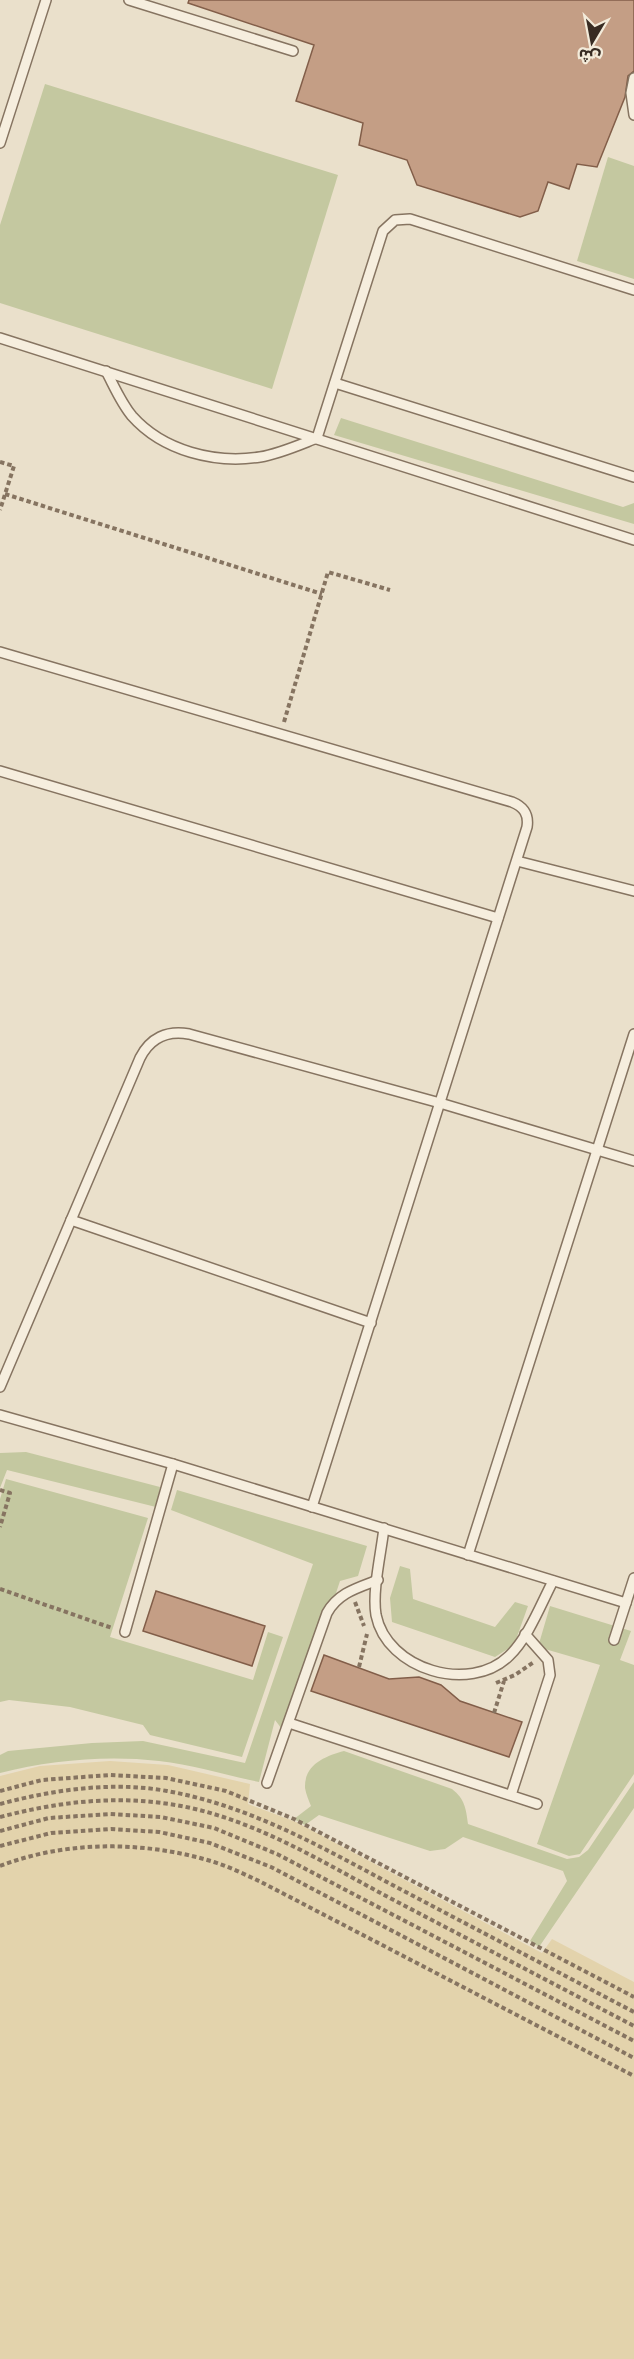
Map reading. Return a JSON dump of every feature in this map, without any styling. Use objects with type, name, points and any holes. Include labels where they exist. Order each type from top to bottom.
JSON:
[{"type":"lane","points":[[0,143],[45,0]]},
{"type":"lane","points":[[129,0],[293,51]]},
{"type":"lane","points":[[634,78],[631,93],[634,115]]},
{"type":"lane","points":[[317,438],[383,231],[395,220],[410,219],[634,290]]},
{"type":"lane","points":[[0,338],[634,540]]},
{"type":"lane","points":[[106,371],[132,416],[152,434],[178,448],[206,457],[236,460],[262,457],[317,438]]},
{"type":"lane","points":[[335,383],[634,477]]},
{"type":"lane","points":[[0,652],[519,804],[524,808],[528,820],[517,861],[312,1507]]},
{"type":"lane","points":[[0,771],[498,918]]},
{"type":"lane","points":[[517,861],[634,891]]},
{"type":"lane","points":[[0,1387],[144,1050],[149,1044],[172,1032],[189,1034],[440,1103],[634,1161]]},
{"type":"lane","points":[[468,1555],[634,1034]]},
{"type":"lane","points":[[71,1220],[371,1323]]},
{"type":"lane","points":[[0,1416],[173,1464],[626,1603]]},
{"type":"lane","points":[[124,1632],[173,1464]]},
{"type":"lane","points":[[384,1528],[376,1597],[376,1614],[381,1630],[389,1644],[401,1656],[431,1669],[460,1676],[488,1671],[510,1656],[519,1645],[553,1581]]},
{"type":"lane","points":[[614,1640],[634,1578]]},
{"type":"lane","points":[[267,1784],[331,1605],[345,1593],[378,1580]]},
{"type":"lane","points":[[511,1796],[550,1675],[548,1660],[525,1634]]},
{"type":"lane","points":[[289,1723],[537,1804]]},
{"type":"path","points":[[0,462],[14,466],[0,510]]},
{"type":"path","points":[[5,494],[322,594]]},
{"type":"path","points":[[280,734],[328,572],[390,590]]},
{"type":"path","points":[[0,1490],[10,1493],[0,1527]]},
{"type":"path","points":[[0,1589],[124,1632]]},
{"type":"path","points":[[358,1667],[367,1634]]},
{"type":"path","points":[[494,1713],[505,1680]]},
{"type":"path","points":[[0,1791],[42,1780],[110,1775],[166,1778],[226,1791],[294,1819],[634,1997]]},
{"type":"path","points":[[0,1804],[44,1792],[110,1787],[165,1791],[222,1803],[288,1830],[634,2012]]},
{"type":"path","points":[[0,1817],[46,1805],[110,1800],[163,1803],[218,1815],[283,1842],[634,2026]]},
{"type":"path","points":[[0,1831],[49,1818],[110,1814],[161,1817],[214,1828],[277,1854],[634,2041]]},
{"type":"path","points":[[0,1846],[51,1833],[111,1828],[159,1832],[210,1843],[271,1867],[634,2058]]},
{"type":"path","points":[[0,1866],[14,1860],[64,1850],[115,1846],[165,1851],[214,1862],[261,1882],[634,2076]]},
{"type":"green space","points":[[45,84],[338,175],[272,389],[0,303],[0,225]]},
{"type":"green space","points":[[608,157],[634,166],[634,279],[577,261]]},
{"type":"green space","points":[[341,418],[623,507],[634,503],[634,524],[334,435]]},
{"type":"green space","points":[[26,1452],[160,1487],[156,1507],[7,1470],[0,1488],[0,1453]]},
{"type":"green space","points":[[6,1479],[148,1518],[110,1637],[253,1680],[268,1632],[283,1637],[242,1757],[150,1735],[143,1725],[70,1707],[9,1700],[0,1702],[0,1499]]},
{"type":"green space","points":[[177,1490],[367,1546],[358,1576],[340,1581],[288,1737],[275,1720],[259,1782],[172,1763],[139,1759],[59,1762],[0,1773],[0,1755],[8,1751],[92,1743],[143,1741],[245,1763],[313,1564],[171,1510]]},
{"type":"green space","points":[[400,1566],[410,1569],[413,1599],[495,1627],[515,1602],[528,1606],[514,1645],[495,1657],[392,1622],[390,1598]]},
{"type":"green space","points":[[550,1606],[631,1631],[620,1660],[634,1665],[634,1774],[580,1854],[569,1856],[537,1844],[600,1665],[538,1647]]},
{"type":"green space","points":[[344,1751],[452,1789],[462,1801],[468,1824],[567,1859],[579,1857],[588,1850],[634,1782],[634,1808],[539,1947],[530,1941],[567,1881],[563,1871],[463,1837],[445,1849],[430,1851],[319,1815],[305,1825],[294,1819],[311,1806],[305,1788],[308,1773],[312,1767],[323,1759]]},
{"type":"sand","points":[[110,1761],[168,1765],[250,1784],[248,1804],[296,1822],[542,1953],[552,1939],[634,1982],[634,2359],[0,2359],[0,1776],[40,1766]]},
{"type":"building","points":[[189,0],[634,0],[634,71],[628,76],[625,97],[597,167],[577,164],[569,189],[548,182],[538,211],[520,217],[417,185],[407,160],[359,145],[363,123],[296,101],[314,45],[188,3]]},
{"type":"building","points":[[156,1591],[265,1626],[252,1666],[143,1631]]},
{"type":"building","points":[[324,1655],[389,1679],[419,1677],[441,1685],[460,1701],[522,1722],[509,1757],[311,1691]]}]
